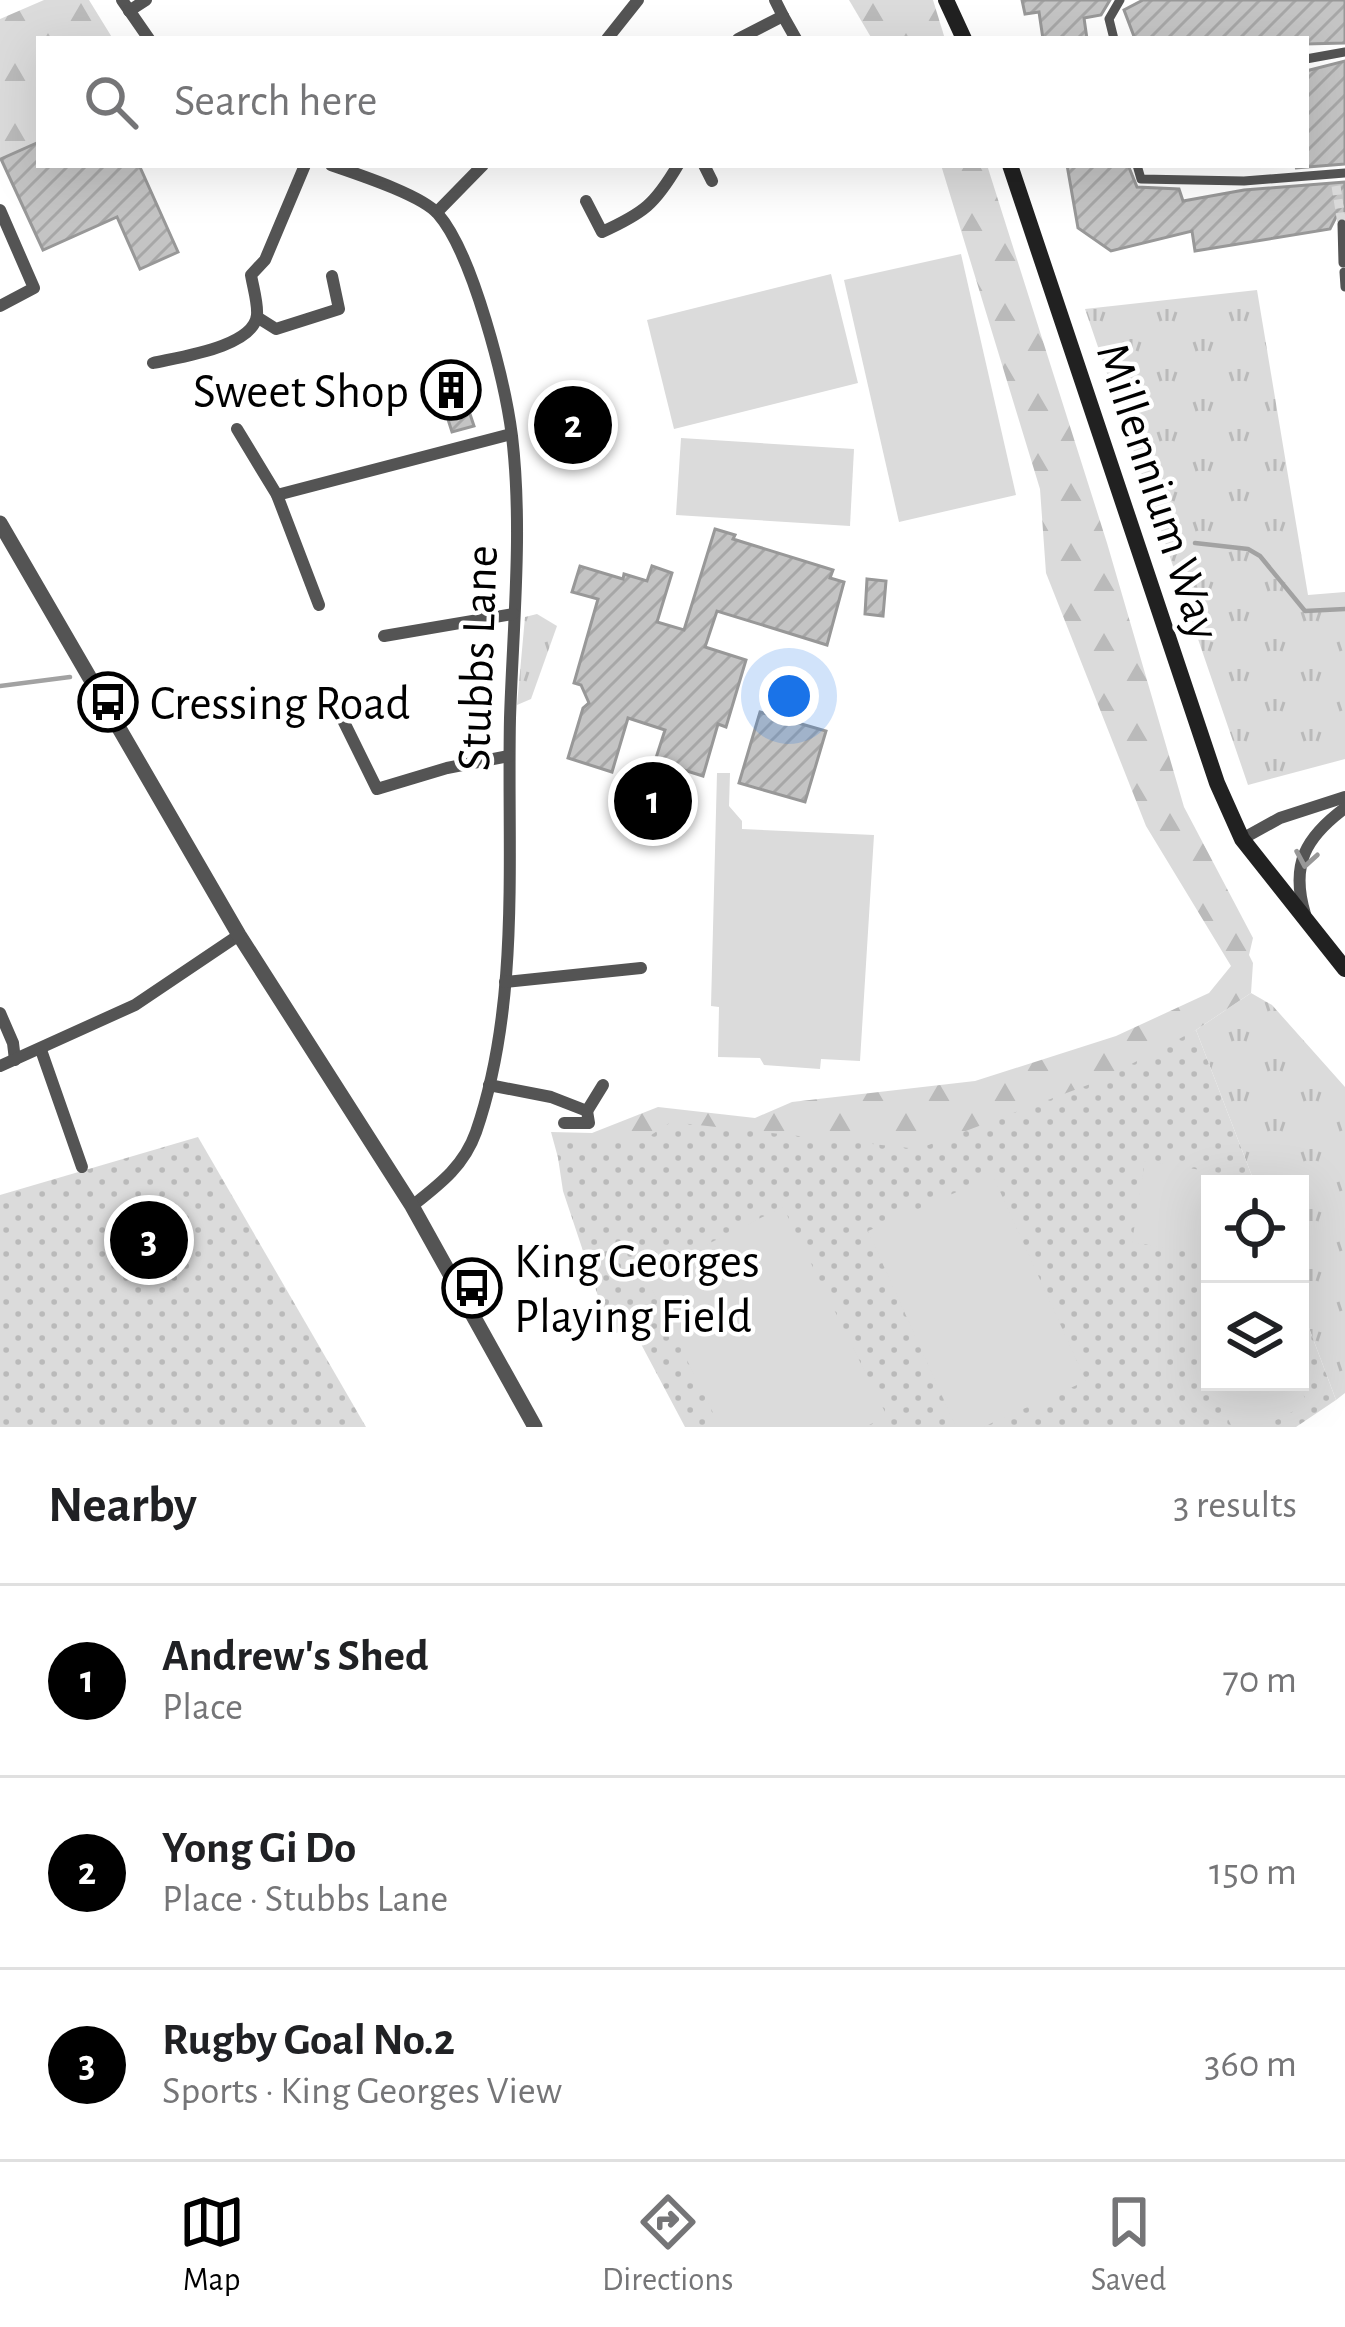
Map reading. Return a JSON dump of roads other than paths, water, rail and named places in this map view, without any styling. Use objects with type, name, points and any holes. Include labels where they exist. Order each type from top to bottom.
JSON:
[{"type":"main road","points":[[946,0],[965,36]]},
{"type":"main road","points":[[961,0],[967,36]]},
{"type":"main road","name":"Millennium Way","points":[[1011,168],[1217,783],[1242,839],[1345,970]]},
{"type":"street","points":[[146,0],[126,6],[146,36]]},
{"type":"street","points":[[610,36],[638,0]]},
{"type":"street","points":[[775,0],[794,36]]},
{"type":"street","points":[[1113,36],[1109,19],[1120,0]]},
{"type":"street","points":[[744,36],[783,16]]},
{"type":"street","points":[[620,25],[629,36]]},
{"type":"street","points":[[1309,58],[1345,52]]},
{"type":"street","points":[[153,363],[222,346],[248,333],[257,317],[251,275],[265,260],[304,168]]},
{"type":"street","points":[[350,168],[437,212],[480,168]]},
{"type":"street","points":[[586,201],[602,232],[646,212],[677,168]]},
{"type":"street","points":[[706,168],[712,181]]},
{"type":"street","points":[[1138,168],[1141,178],[1244,182],[1338,178]]},
{"type":"street","points":[[0,210],[34,288],[0,306]]},
{"type":"street","name":"Stubbs Lane","points":[[412,1206],[465,1159],[489,1085],[505,982],[516,521],[512,434],[475,281],[437,212]]},
{"type":"street","points":[[1342,224],[1345,287]]},
{"type":"street","points":[[257,317],[276,328],[339,309],[332,276]]},
{"type":"street","points":[[237,429],[277,495],[319,605]]},
{"type":"street","points":[[277,495],[512,434]]},
{"type":"street","points":[[0,524],[238,935],[412,1206],[535,1427]]},
{"type":"street","points":[[384,636],[513,614]]},
{"type":"street","points":[[339,712],[376,788],[509,757]]},
{"type":"street","points":[[1242,839],[1280,818],[1345,797]]},
{"type":"street","points":[[1309,926],[1302,904],[1302,853],[1328,819],[1345,808]]},
{"type":"street","points":[[0,1066],[135,1005],[238,935]]},
{"type":"street","points":[[505,982],[641,968]]},
{"type":"street","points":[[0,1013],[14,1043],[15,1060]]},
{"type":"street","points":[[41,1050],[82,1166]]},
{"type":"street","points":[[564,1123],[589,1124],[587,1112],[603,1084]]},
{"type":"street","points":[[489,1085],[551,1097],[587,1112],[603,1108]]},
{"type":"waterway","points":[[1195,543],[1248,549],[1260,556],[1305,611],[1345,609]]},
{"type":"waterway","points":[[0,686],[70,677]]},
{"type":"tunnel","points":[[1336,186],[1342,224]]},
{"type":"place","name":"Sweet Shop","points":[[451,390]]},
{"type":"place","name":"Yong Gi Do","points":[[573,425]]},
{"type":"place","name":"Cressing Road","points":[[108,702]]},
{"type":"place","name":"Andrew's Shed","points":[[653,801]]},
{"type":"place","name":"Rugby Goal No.2","points":[[149,1240]]},
{"type":"place","name":"King Georges Playing Field","points":[[472,1288]]}]
